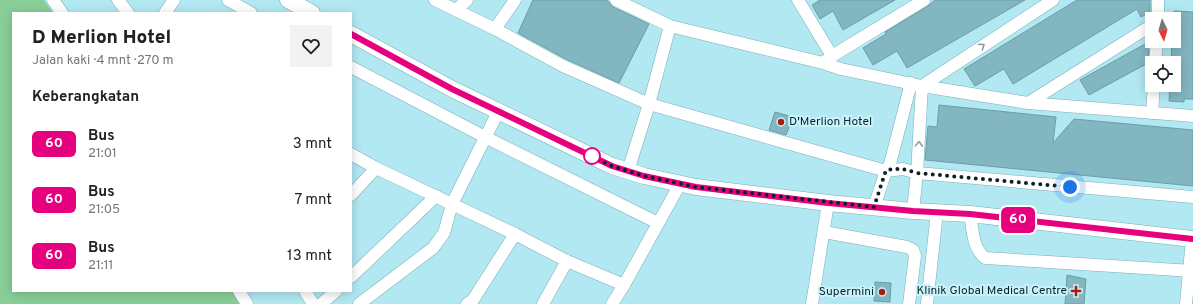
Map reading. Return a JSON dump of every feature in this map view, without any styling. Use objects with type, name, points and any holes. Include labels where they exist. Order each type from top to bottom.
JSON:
[{"type":"main road","points":[[288,0],[310,12]]},
{"type":"main road","points":[[352,36],[498,112],[612,166],[644,176],[696,187],[828,203],[913,211],[970,214],[1193,239]]},
{"type":"street","points":[[54,0],[61,12]]},
{"type":"street","points":[[118,0],[127,12]]},
{"type":"street","points":[[166,12],[174,0]]},
{"type":"street","points":[[228,0],[249,12]]},
{"type":"street","points":[[435,0],[495,29],[562,66],[649,104],[886,170],[903,169],[917,173],[1193,198]]},
{"type":"street","points":[[456,10],[468,0]]},
{"type":"street","points":[[495,29],[515,0]]},
{"type":"street","points":[[616,0],[670,26],[827,60],[841,69],[917,85],[1028,103],[1193,116]]},
{"type":"street","points":[[827,60],[924,0]]},
{"type":"street","points":[[874,207],[917,85],[1038,4],[1053,0]]},
{"type":"street","points":[[1158,0],[1158,12]]},
{"type":"street","points":[[803,2],[827,60]]},
{"type":"street","points":[[628,171],[649,104],[670,26]]},
{"type":"street","points":[[1028,103],[1145,30]]},
{"type":"street","points":[[352,68],[485,137],[658,224]]},
{"type":"street","points":[[913,211],[917,173],[917,85]]},
{"type":"street","points":[[1152,113],[1154,92]]},
{"type":"street","points":[[359,304],[433,248],[444,233],[452,204],[498,112]]},
{"type":"street","points":[[352,155],[376,168],[515,234],[567,261],[624,284]]},
{"type":"street","points":[[352,193],[376,168]]},
{"type":"street","points":[[612,304],[680,184]]},
{"type":"street","points":[[352,276],[436,196]]},
{"type":"street","points":[[812,304],[828,203]]},
{"type":"street","points":[[927,304],[937,212]]},
{"type":"street","points":[[970,214],[975,244],[978,252],[985,258],[1191,271]]},
{"type":"street","points":[[824,232],[907,247],[913,250],[915,256],[909,304]]},
{"type":"street","points":[[467,304],[473,300],[515,234]]},
{"type":"street","points":[[1186,304],[1191,271],[1193,239]]},
{"type":"street","points":[[543,304],[567,261]]},
{"type":"street","points":[[240,292],[247,304]]},
{"type":"street","points":[[306,292],[313,304]]},
{"type":"street","points":[[321,304],[335,292]]},
{"type":"green space","points":[[0,0],[44,0],[52,12],[12,12],[12,292],[233,292],[240,304],[0,304]]},
{"type":"building","points":[[533,0],[607,0],[613,7],[649,24],[619,83],[566,59],[518,33]]},
{"type":"building","points":[[820,0],[895,0],[843,30],[833,11],[820,19],[812,5]]},
{"type":"building","points":[[935,0],[1025,0],[907,68],[897,51],[873,65],[863,48]]},
{"type":"building","points":[[1077,0],[1150,0],[1150,12],[1145,12],[1145,15],[1141,17],[1137,9],[1013,84],[1004,69],[975,86],[964,69]]},
{"type":"building","points":[[1174,11],[1193,12],[1193,99],[1184,99],[1184,102],[1169,101],[1170,92],[1181,92],[1181,56],[1171,56],[1172,48],[1181,48],[1181,12]]},
{"type":"building","points":[[1145,44],[1145,48],[1149,50],[1149,56],[1145,56],[1145,65],[1089,95],[1080,80]]},
{"type":"building","points":[[939,105],[1056,117],[1053,143],[1074,119],[1193,130],[1193,186],[925,160],[928,126],[937,127]]},
{"type":"building","name":"D'Merlion Hotel","points":[[775,112],[793,117],[786,135],[769,130]]},
{"type":"building","name":"Klinik Global Medical Centre","points":[[1067,275],[1086,279],[1084,304],[1065,304]]},
{"type":"building","name":"Supermini","points":[[875,282],[891,283],[890,302],[874,301]]},
{"type":"bus line","name":"60","points":[[352,35],[452,89],[612,166],[644,176],[696,187],[828,203],[913,211],[970,214],[1193,239]]},
{"type":"place","name":"D'Merlion Hotel","points":[[781,122]]},
{"type":"place","name":"Klinik Global Medical Centre","points":[[1076,291]]},
{"type":"place","name":"Supermini","points":[[882,292]]},
{"type":"route","points":[[592,156],[612,166],[644,176],[696,187],[874,207],[886,170],[894,169],[903,169],[917,173],[1070,187]]}]
